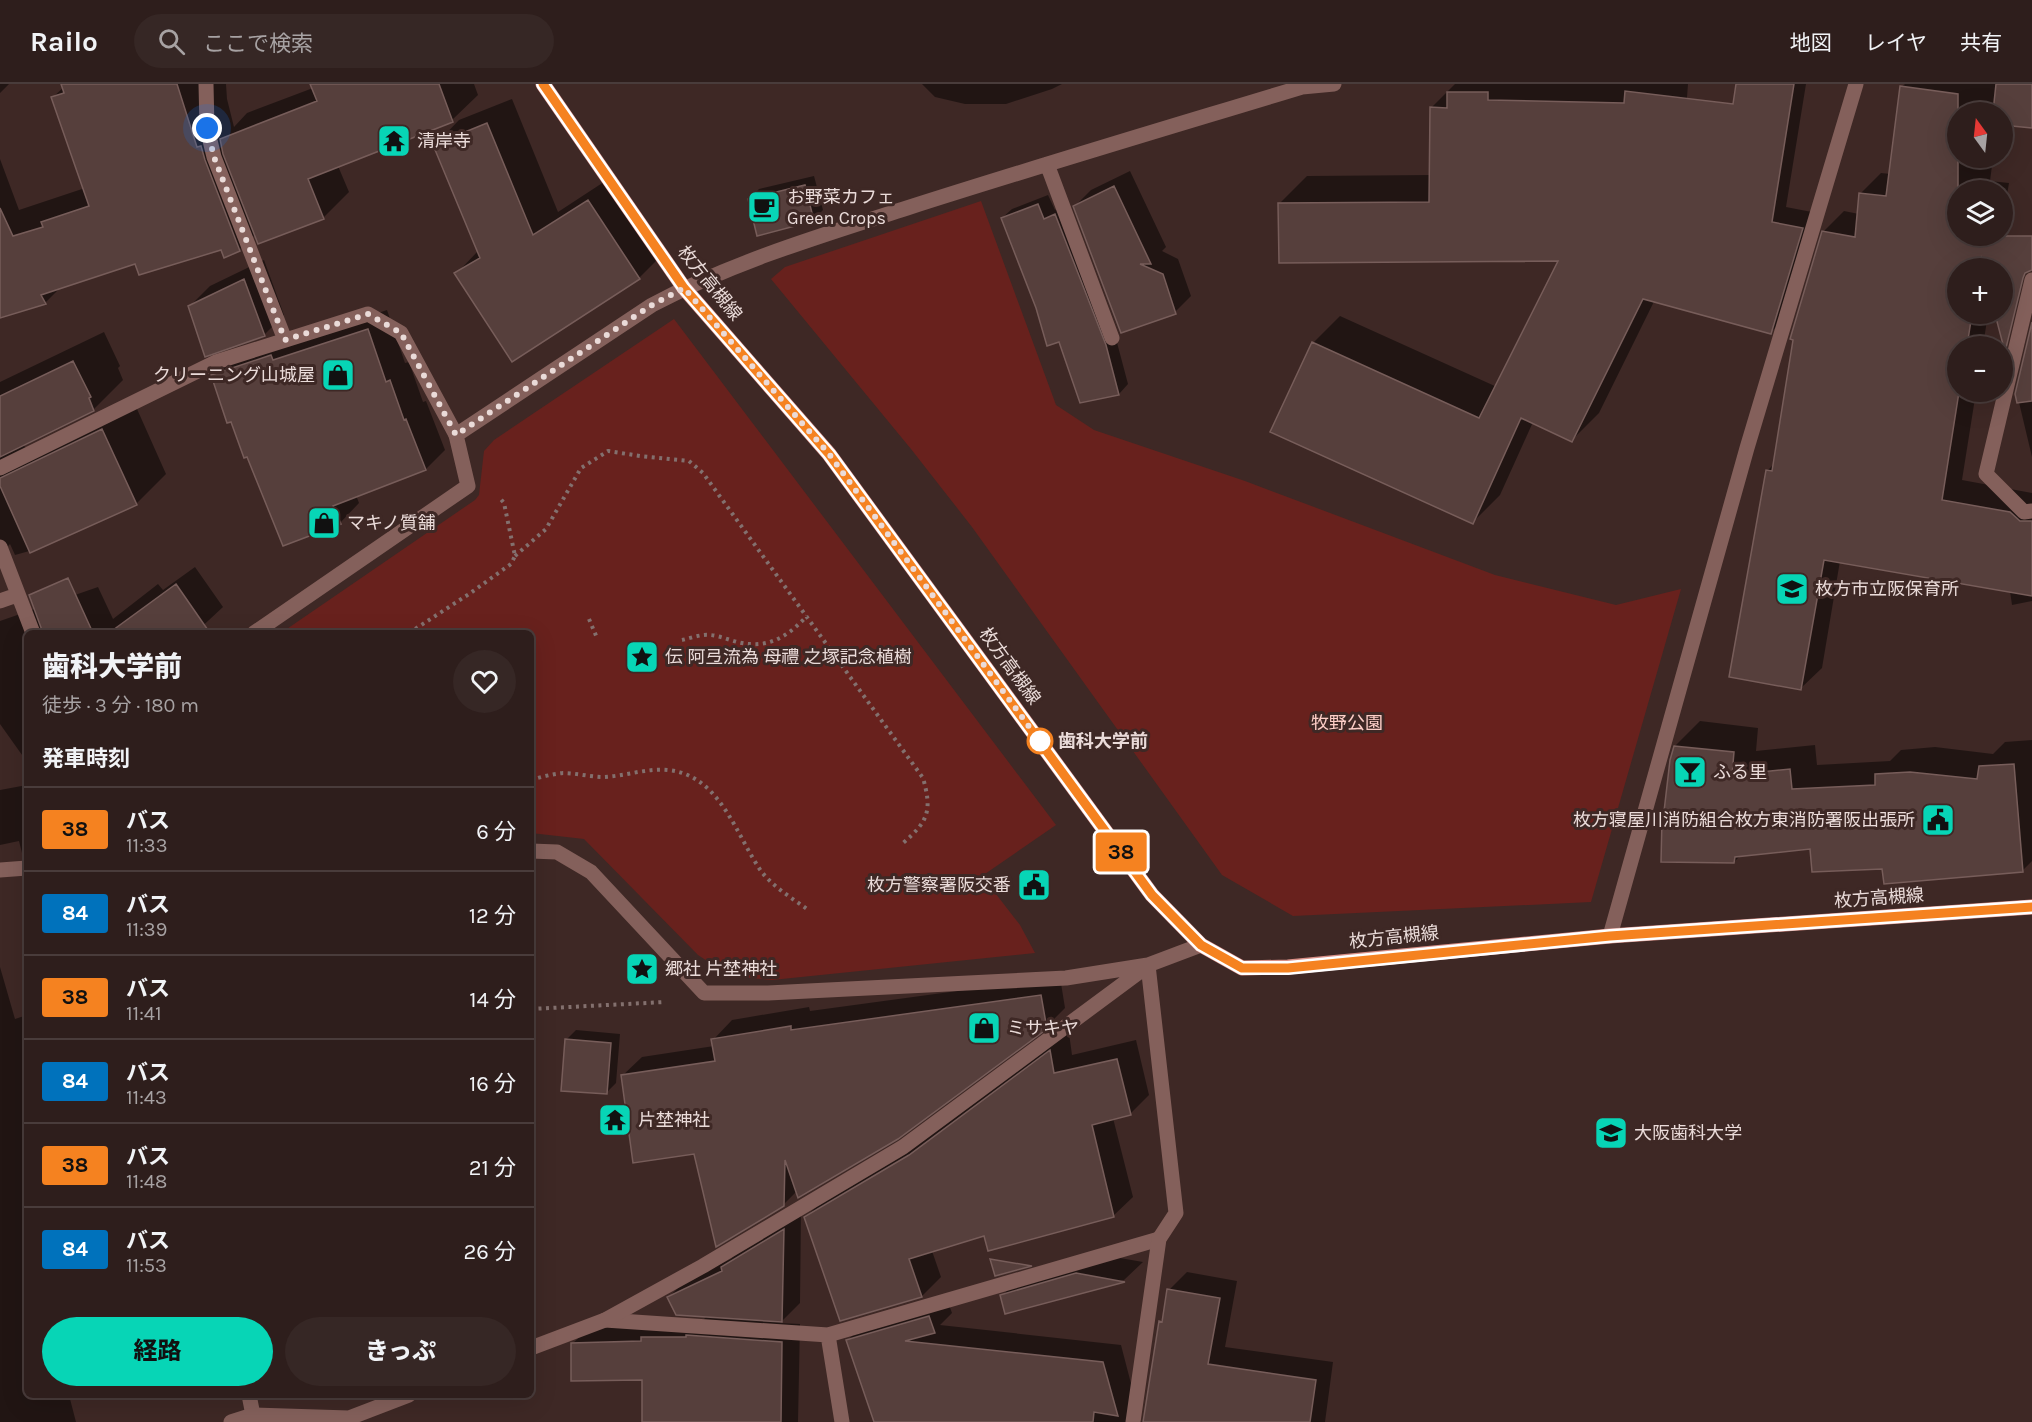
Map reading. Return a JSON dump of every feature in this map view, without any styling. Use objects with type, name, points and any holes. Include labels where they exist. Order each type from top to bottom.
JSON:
[{"type":"main road","name":"枚方高槻線","points":[[543,84],[684,288],[829,454],[1152,895],[1201,945],[1242,968],[1288,968],[1610,936],[2032,907]]},
{"type":"street","points":[[206,84],[207,128],[214,157],[285,340]]},
{"type":"street","points":[[456,435],[652,305],[684,288],[756,258],[1047,164],[1302,86],[1334,84]]},
{"type":"street","points":[[1610,936],[1744,459],[1856,84]]},
{"type":"street","points":[[1047,164],[1112,338]]},
{"type":"street","points":[[2032,280],[1986,474],[2024,512],[2032,511]]},
{"type":"street","points":[[0,468],[216,362],[368,314],[401,333],[456,435],[468,486],[258,630]]},
{"type":"street","points":[[0,547],[32,630]]},
{"type":"street","points":[[0,601],[17,595]]},
{"type":"street","points":[[534,851],[557,852],[591,872],[704,993],[768,993],[1065,978],[1148,965],[1201,945]]},
{"type":"street","points":[[0,870],[24,868]]},
{"type":"street","points":[[1133,1422],[1159,1239],[1176,1213],[1148,965]]},
{"type":"street","points":[[534,1347],[605,1320],[703,1266],[903,1147],[1148,965]]},
{"type":"street","points":[[605,1320],[828,1335],[1159,1239]]},
{"type":"street","points":[[828,1335],[842,1422]]},
{"type":"street","points":[[250,1398],[253,1415]]},
{"type":"street","points":[[231,1422],[253,1415],[349,1420],[402,1398]]},
{"type":"path","points":[[414,630],[470,594],[511,564],[515,556],[546,529],[581,468],[608,451],[689,461],[703,473],[923,778],[929,800],[925,820],[903,843]]},
{"type":"path","points":[[468,486],[497,494],[504,503],[515,556]]},
{"type":"path","points":[[682,640],[708,634],[751,644],[764,643],[794,630],[807,616]]},
{"type":"path","points":[[589,619],[597,638]]},
{"type":"path","points":[[534,779],[564,773],[604,777],[669,770],[692,777],[714,794],[732,819],[763,873],[807,909]]},
{"type":"path","points":[[534,1009],[672,1002]]},
{"type":"green space","name":"牧野公園","points":[[981,201],[1056,405],[1094,430],[1245,481],[1495,575],[1616,605],[1681,589],[1591,902],[1293,916],[1222,875],[972,527],[771,279],[785,267]]},
{"type":"green space","points":[[674,319],[1056,825],[982,876],[1020,925],[1035,953],[772,980],[730,976],[698,955],[584,839],[534,833],[534,630],[285,630],[475,500],[479,495],[484,451],[494,440]]},
{"type":"building","points":[[61,84],[177,84],[197,147],[201,146],[240,251],[224,258],[221,250],[139,275],[135,264],[41,295],[46,304],[0,318],[0,208],[13,236],[43,227],[41,222],[89,206],[51,97],[64,93]]},
{"type":"building","points":[[310,84],[439,84],[453,122],[308,179],[324,219],[258,244],[223,154],[220,139],[317,101]]},
{"type":"building","points":[[1736,84],[1794,84],[1772,222],[1803,228],[1771,334],[1643,299],[1572,442],[1521,418],[1473,524],[1270,432],[1312,342],[1479,418],[1558,261],[1279,263],[1278,203],[1429,202],[1430,107],[1447,108],[1447,92],[1488,92],[1488,100],[1624,103],[1625,91],[1733,104]]},
{"type":"building","points":[[1996,84],[2032,84],[2032,128],[2013,126],[2013,102],[1994,102]]},
{"type":"building","points":[[1900,86],[1958,94],[1958,102],[1947,102],[1947,168],[1958,168],[1958,180],[1947,180],[1947,246],[2013,246],[2013,236],[2032,236],[2032,270],[2025,273],[2023,278],[2013,319],[2013,258],[1982,258],[1981,256],[1981,258],[1947,258],[1947,324],[1970,324],[1969,336],[1947,336],[1947,402],[1957,402],[1942,500],[2010,512],[2020,521],[2032,521],[2032,596],[1824,560],[1801,690],[1729,677],[1766,470],[1772,471],[1793,340],[1790,339],[1822,231],[1855,237],[1859,193],[1886,196]]},
{"type":"building","points":[[487,123],[533,235],[588,200],[640,279],[512,362],[454,273],[480,258],[433,145]]},
{"type":"building","points":[[805,185],[814,221],[757,236],[748,199]]},
{"type":"building","points":[[1114,186],[1151,264],[1140,264],[1163,274],[1176,314],[1121,333],[1073,206]]},
{"type":"building","points":[[1038,204],[1044,219],[1055,214],[1106,345],[1119,395],[1080,403],[1059,342],[1047,346],[1036,308],[1001,218]]},
{"type":"building","points":[[244,279],[265,336],[205,357],[188,306]]},
{"type":"building","points":[[2032,322],[2032,401],[2017,403],[2015,394]]},
{"type":"building","points":[[1998,324],[2012,324],[2009,336],[2001,336]]},
{"type":"building","points":[[368,329],[386,382],[390,380],[404,420],[406,419],[426,470],[333,506],[341,524],[283,546],[247,457],[244,458],[231,422],[227,423],[211,375],[271,355],[273,360]]},
{"type":"building","points":[[73,361],[91,397],[89,398],[94,411],[0,457],[0,396]]},
{"type":"building","points":[[102,429],[137,505],[30,553],[0,486],[0,478]]},
{"type":"building","points":[[68,578],[92,630],[42,630],[29,595]]},
{"type":"building","points":[[176,584],[208,630],[113,630]]},
{"type":"building","points":[[1674,746],[1734,752],[1732,775],[1790,769],[1792,789],[1875,785],[1875,774],[1910,772],[1977,779],[1979,766],[2014,764],[2023,872],[1884,884],[1882,869],[1812,872],[1810,849],[1735,857],[1734,863],[1661,862],[1662,820]]},
{"type":"building","points":[[1041,995],[1047,1029],[898,1139],[798,1198],[785,1160],[784,1206],[716,1247],[694,1154],[633,1163],[621,1075],[715,1061],[711,1039],[791,1026],[791,1030]]},
{"type":"building","points":[[565,1039],[611,1043],[607,1094],[561,1091]]},
{"type":"building","points":[[1050,1050],[1054,1073],[1117,1059],[1131,1115],[1092,1125],[1114,1217],[988,1251],[984,1236],[909,1259],[922,1297],[840,1321],[804,1217],[909,1155]]},
{"type":"building","points":[[784,1229],[782,1322],[676,1315],[667,1297],[722,1271],[721,1267]]},
{"type":"building","points":[[990,1259],[1032,1266],[995,1276]]},
{"type":"building","points":[[1076,1273],[1125,1282],[1005,1314],[1000,1295]]},
{"type":"building","points":[[1167,1289],[1220,1298],[1208,1364],[1316,1380],[1310,1422],[1143,1422],[1159,1321],[1162,1322]]},
{"type":"building","points":[[929,1316],[935,1333],[905,1341],[1103,1362],[1118,1416],[1094,1412],[1093,1422],[874,1422],[846,1340]]},
{"type":"building","points":[[686,1335],[782,1342],[781,1422],[642,1422],[642,1380],[571,1381],[571,1343],[641,1341],[641,1337],[686,1337]]},
{"type":"bus line","name":"38","points":[[543,84],[684,288],[829,454],[1152,895],[1201,945],[1242,968],[1288,968],[1610,936],[2032,907]]},
{"type":"place","name":"清岸寺","points":[[394,141]]},
{"type":"place","name":"お野菜カフェ Green Crops","points":[[764,207]]},
{"type":"place","name":"クリーニング山城屋","points":[[338,375]]},
{"type":"place","name":"マキノ質舗","points":[[324,523]]},
{"type":"place","name":"枚方市立阪保育所","points":[[1792,589]]},
{"type":"place","name":"伝 阿弖流為 母禮 之塚記念植樹","points":[[642,657]]},
{"type":"place","name":"歯科大学前","points":[[1040,741]]},
{"type":"place","name":"ふる里","points":[[1690,772]]},
{"type":"place","name":"枚方寝屋川消防組合枚方東消防署阪出張所","points":[[1938,820]]},
{"type":"place","name":"枚方警察署阪交番","points":[[1034,885]]},
{"type":"place","name":"郷社 片埜神社","points":[[642,969]]},
{"type":"place","name":"ミサキヤ","points":[[984,1028]]},
{"type":"place","name":"片埜神社","points":[[615,1120]]},
{"type":"place","name":"大阪歯科大学","points":[[1611,1133]]},
{"type":"route","points":[[207,128],[214,157],[285,340],[368,314],[401,333],[456,435],[652,305],[684,288],[829,454],[1044,747],[1040,741]]}]
